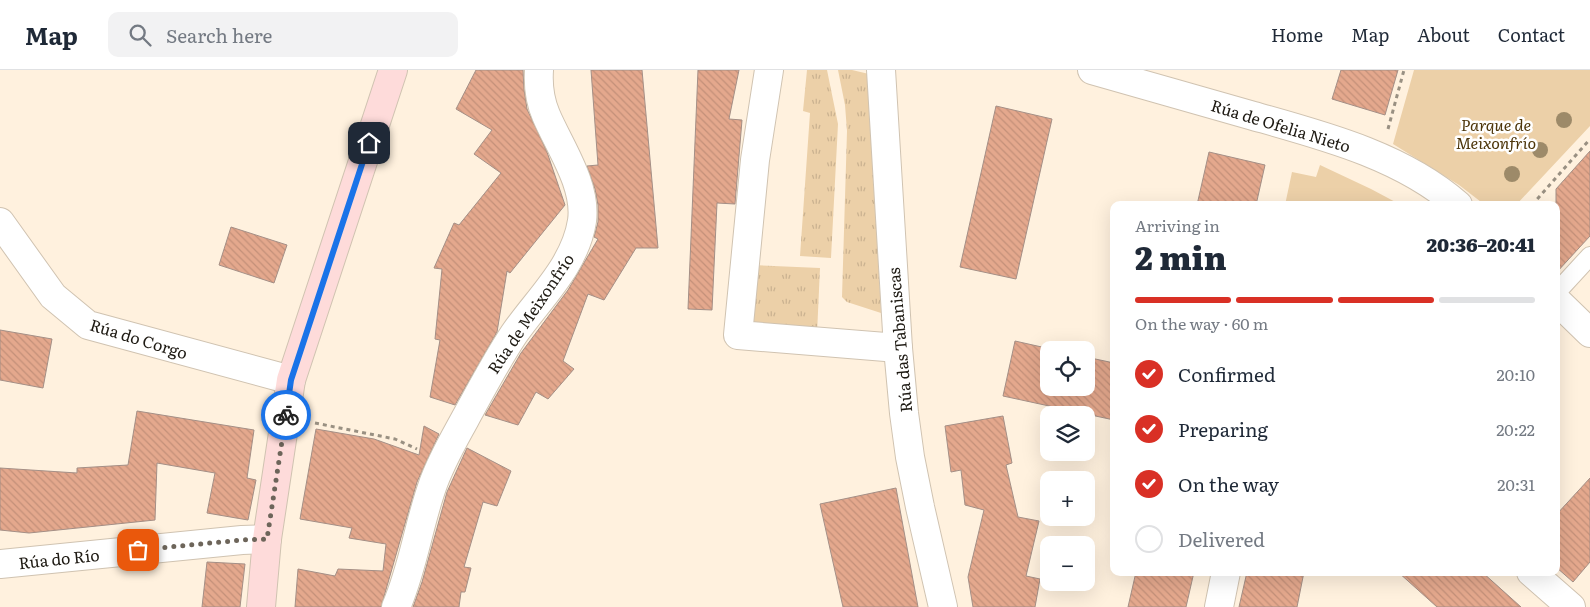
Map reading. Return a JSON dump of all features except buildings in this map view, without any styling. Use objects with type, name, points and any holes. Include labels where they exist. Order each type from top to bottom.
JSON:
[{"type":"main road","points":[[261,607],[267,539],[291,380],[393,70]]},
{"type":"street","name":"Rúa de Meixonfrío","points":[[396,607],[410,571],[431,490],[443,461],[493,368],[515,333],[559,274],[571,255],[578,236],[582,219],[577,182],[545,113],[540,96],[539,70]]},
{"type":"street","points":[[769,70],[755,160],[738,335],[898,348]]},
{"type":"street","name":"Rúa das Tabaniscas","points":[[881,70],[898,348],[910,457],[943,607]]},
{"type":"street","name":"Rúa de Ofelia Nieto","points":[[1092,70],[1320,134],[1379,158],[1425,182],[1452,201]]},
{"type":"street","name":"Rúa do Corgo","points":[[0,222],[53,296],[88,325],[291,380]]},
{"type":"street","points":[[1560,304],[1590,333]]},
{"type":"street","name":"Rúa do Río","points":[[0,564],[267,539]]},
{"type":"street","points":[[1218,607],[1225,576]]},
{"type":"street","points":[[1536,576],[1571,607]]},
{"type":"lane","points":[[1560,289],[1590,256]]},
{"type":"path","points":[[1379,158],[1404,70]]},
{"type":"path","points":[[1536,201],[1590,139]]},
{"type":"path","points":[[285,418],[395,439],[443,461]]},
{"type":"green space","points":[[807,70],[827,70],[838,124],[831,258],[800,256],[810,113],[803,111]]},
{"type":"green space","points":[[838,70],[852,70],[869,74],[881,313],[847,302],[842,297],[847,131],[845,105]]},
{"type":"green space","name":"Parque de Meixonfrío","points":[[1414,70],[1590,70],[1590,126],[1520,201],[1480,201],[1459,185],[1393,144]]},
{"type":"green space","points":[[1320,165],[1394,201],[1286,201],[1292,172],[1316,177]]},
{"type":"green space","points":[[753,265],[820,268],[817,334],[750,331]]},
{"type":"way so far","points":[[138,550],[267,539],[286,415]]},
{"type":"route","points":[[286,415],[291,380],[369,143]]}]
